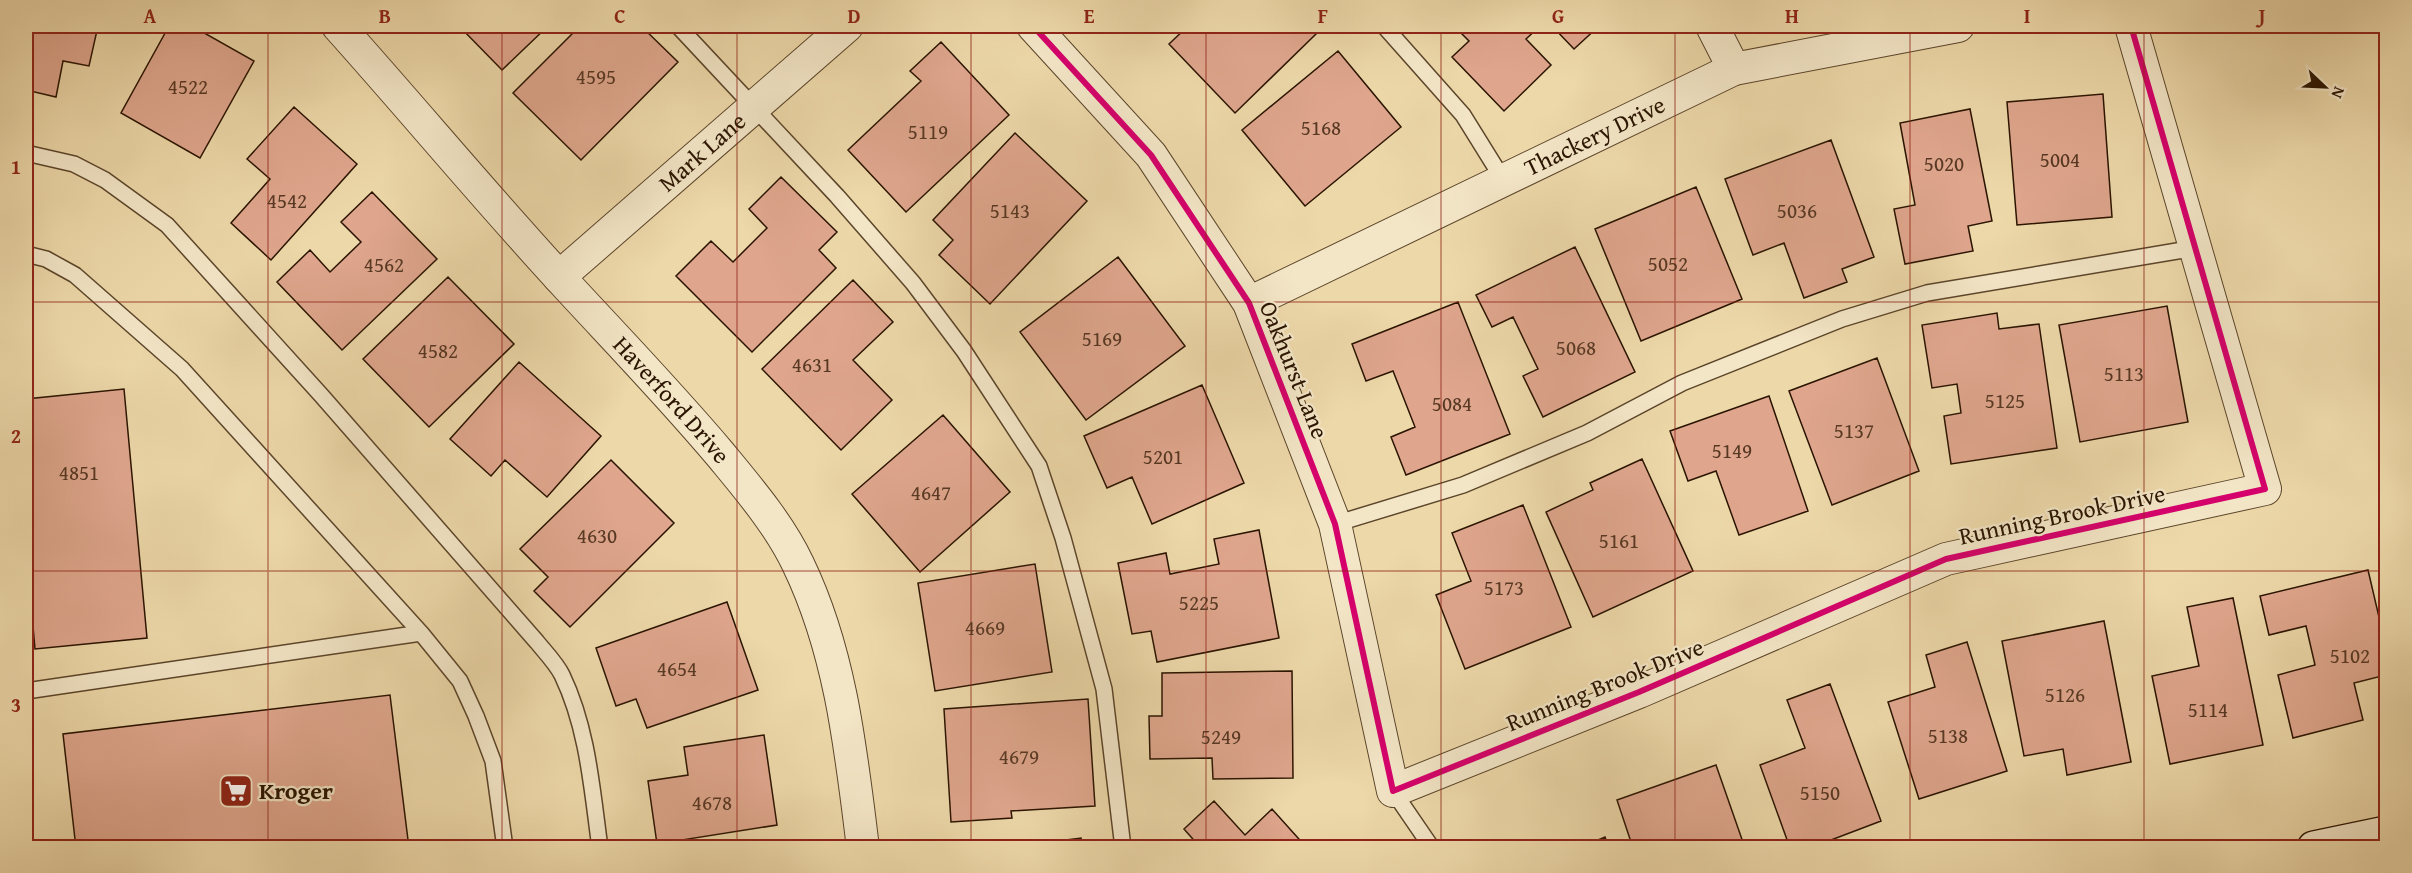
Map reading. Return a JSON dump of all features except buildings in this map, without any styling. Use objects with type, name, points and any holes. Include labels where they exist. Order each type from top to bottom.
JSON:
[{"type":"main road","points":[[2314,848],[2386,833]]},
{"type":"street","name":"Haverford Drive","points":[[338,26],[559,277],[682,410],[732,469],[774,524],[797,562],[819,610],[835,666],[850,743],[863,848]]},
{"type":"street","name":"Mark Lane","points":[[559,277],[847,26]]},
{"type":"street","name":"Oakhurst Lane","points":[[1033,26],[1151,155],[1250,303],[1335,524],[1393,791]]},
{"type":"street","points":[[1712,26],[1734,69]]},
{"type":"street","name":"Thackery Drive","points":[[1250,303],[1734,69],[1958,26]]},
{"type":"street","name":"Running Brook Drive","points":[[1393,791],[1640,692],[1946,559],[2265,489],[2131,26]]},
{"type":"lane","points":[[678,26],[837,196],[913,283],[964,351],[1039,466],[1063,538],[1104,689],[1123,848]]},
{"type":"lane","points":[[1384,26],[1463,115],[1504,181]]},
{"type":"lane","points":[[26,153],[74,164],[105,180],[167,225],[321,395],[537,642],[561,673],[575,705],[589,761],[600,848]]},
{"type":"lane","points":[[1335,524],[1463,485],[1587,433],[1682,383],[1842,319],[1927,292],[2195,248]]},
{"type":"lane","points":[[26,254],[46,259],[75,275],[182,369],[421,633],[460,681],[493,761],[505,848]]},
{"type":"lane","points":[[26,691],[421,633]]},
{"type":"lane","points":[[1393,791],[1432,848]]},
{"type":"cycle path","points":[[1033,26],[1151,155],[1249,303],[1335,524],[1393,791],[1639,692],[1946,559],[2265,489],[2131,26]]},
{"type":"place","name":"Kroger","points":[[236,791]]}]
